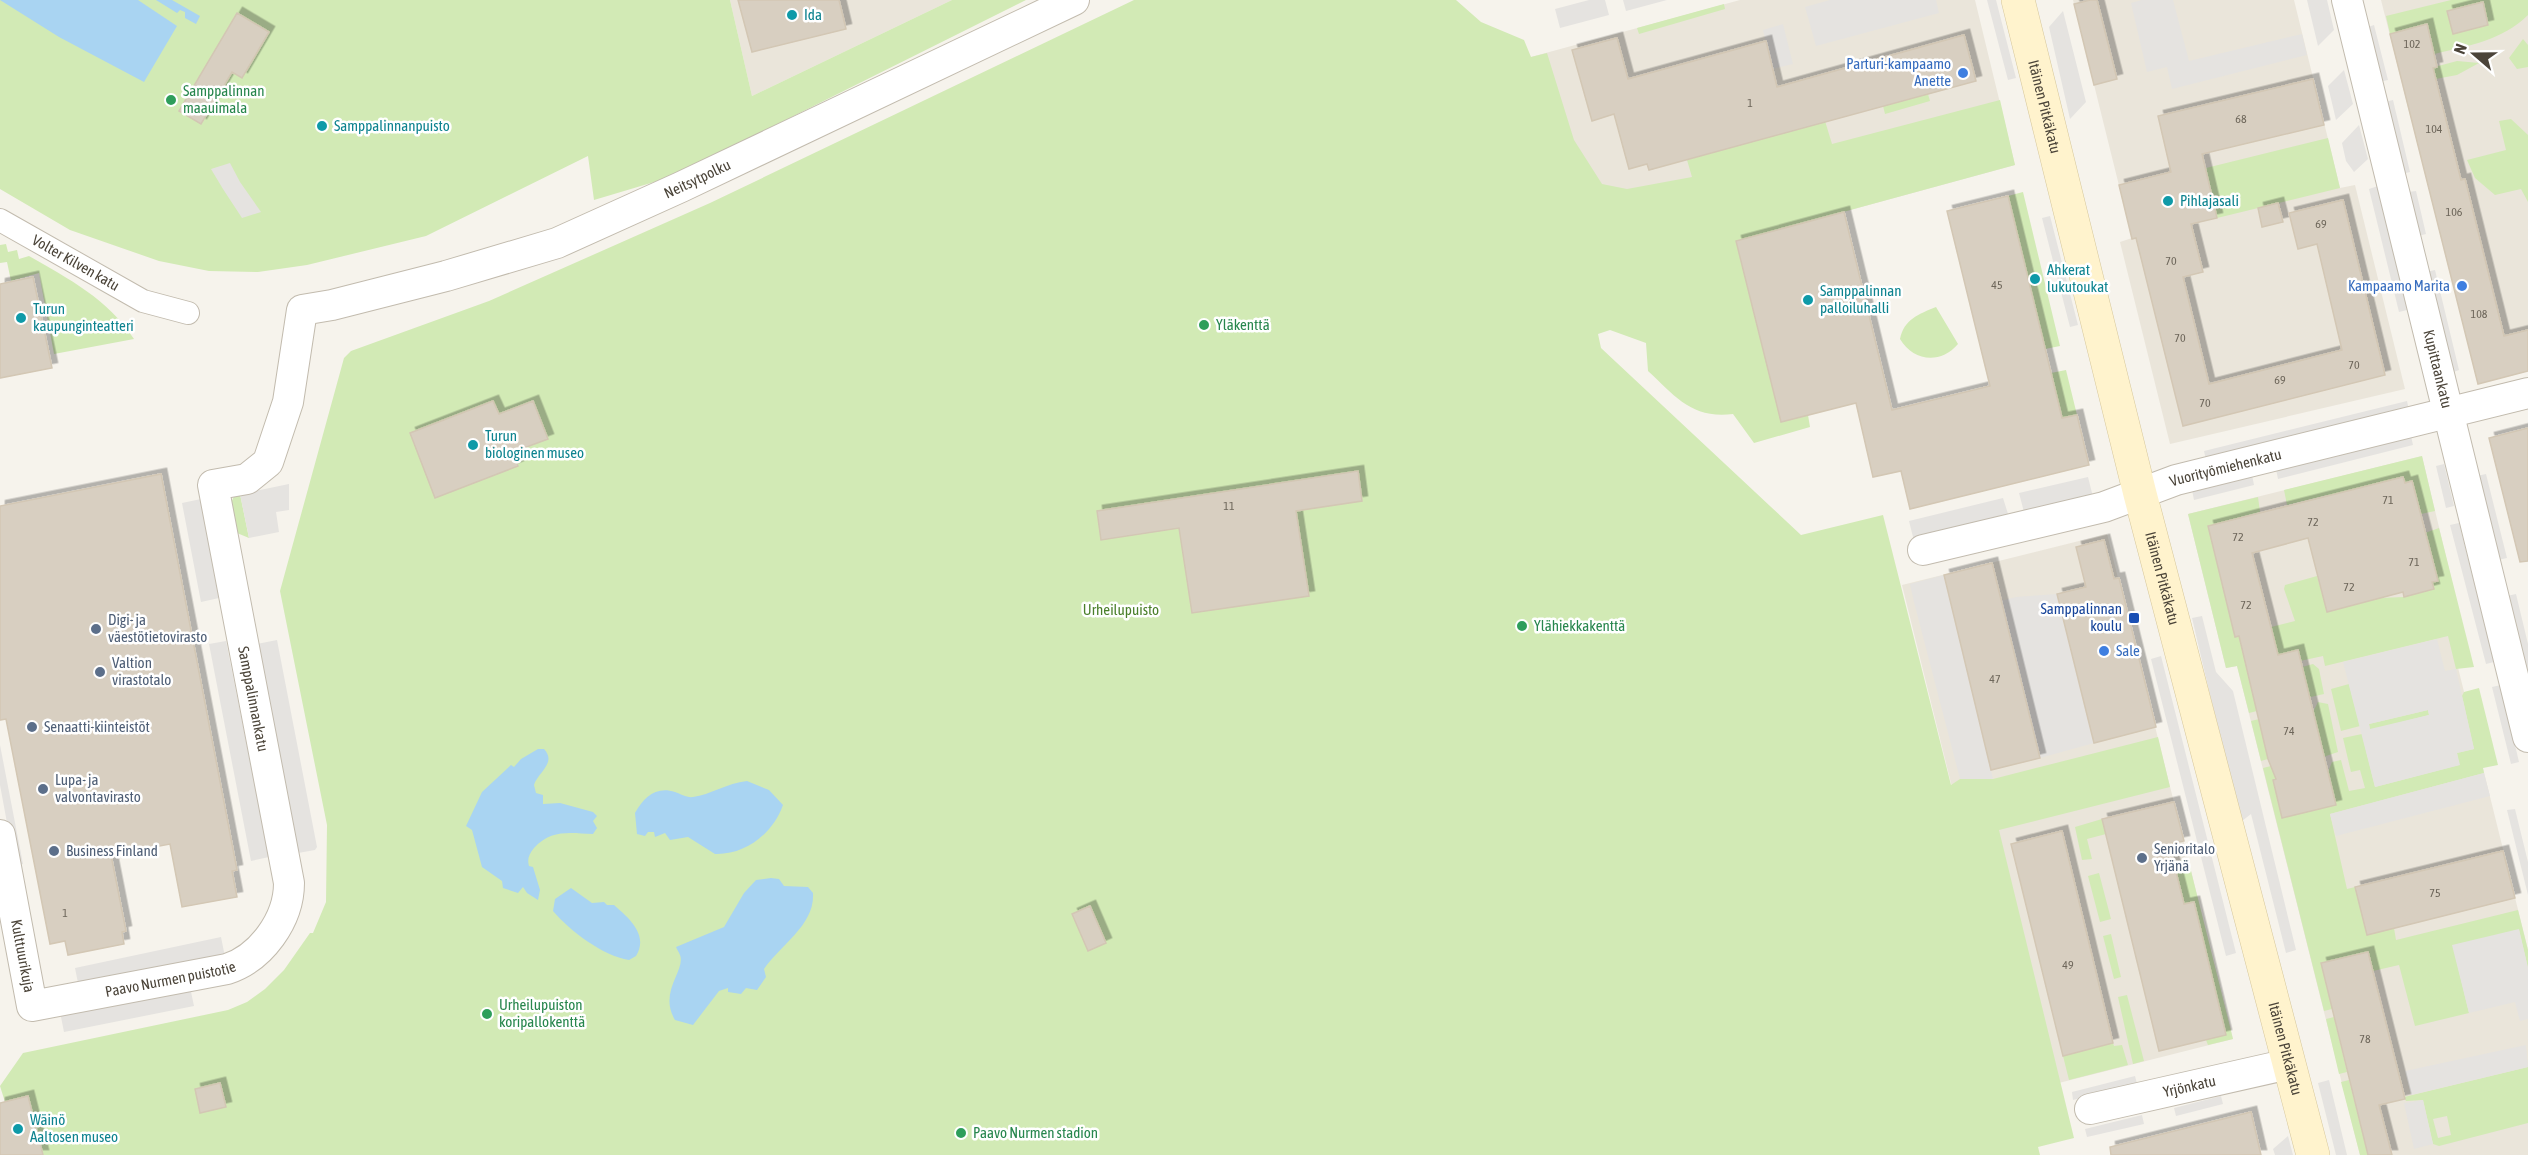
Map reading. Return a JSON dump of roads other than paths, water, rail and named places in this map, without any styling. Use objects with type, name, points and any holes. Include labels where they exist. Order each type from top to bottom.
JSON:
[{"type":"main road","name":"Itäinen Pitkäkatu","points":[[2018,0],[2140,494],[2313,1155]]},
{"type":"street","name":"Neitsytpolku","points":[[213,485],[247,479],[268,462],[288,402],[302,310],[332,305],[446,276],[557,243],[681,187],[1074,0]]},
{"type":"street","name":"Kupittaankatu","points":[[2347,0],[2528,737]]},
{"type":"street","name":"Volter Kilven katu","points":[[0,220],[143,301],[188,313]]},
{"type":"street","name":"Vuorityömiehenkatu","points":[[1923,550],[2104,507],[2176,480],[2448,415],[2528,393]]},
{"type":"street","name":"Samppalinnankatu","points":[[213,485],[289,883],[284,912]]},
{"type":"street","name":"Kulttuurikuja","points":[[0,836],[32,1006]]},
{"type":"street","name":"Paavo Nurmen puistotie","points":[[32,1006],[239,966],[267,940],[284,912]]},
{"type":"street","name":"Yrjönkatu","points":[[2090,1109],[2289,1064]]},
{"type":"water","points":[[0,0],[138,0],[177,26],[144,82],[59,37]]},
{"type":"water","points":[[156,0],[172,0],[200,16],[196,24],[185,18],[185,12],[180,10],[177,13]]},
{"type":"water","points":[[538,749],[544,749],[548,759],[548,763],[534,785],[536,793],[543,795],[543,804],[560,803],[593,812],[597,816],[593,821],[597,828],[593,834],[554,835],[534,848],[528,861],[529,866],[533,867],[540,890],[538,900],[527,893],[523,887],[518,893],[503,888],[502,881],[482,867],[472,830],[466,826],[482,792],[511,765],[514,767],[521,759]]},
{"type":"water","points":[[747,781],[769,790],[783,805],[773,825],[748,846],[737,851],[715,854],[688,837],[670,840],[665,833],[655,837],[654,832],[648,832],[645,836],[637,834],[635,813],[651,794],[662,790],[693,797]]},
{"type":"water","points":[[779,879],[784,886],[808,887],[813,893],[809,915],[803,925],[764,969],[766,977],[757,990],[746,988],[741,994],[728,992],[728,988],[719,991],[693,1025],[675,1020],[669,1000],[681,961],[676,947],[724,927],[744,893],[756,880]]},
{"type":"water","points":[[571,888],[592,903],[604,902],[607,905],[614,905],[631,921],[639,934],[640,941],[636,956],[629,960],[619,958],[598,948],[560,919],[553,911],[555,899]]},
{"type":"place","name":"Ida","points":[[792,15]]},
{"type":"place","name":"Parturi-kampaamo Anette","points":[[1963,73]]},
{"type":"place","name":"Samppalinnan maauimala","points":[[171,100]]},
{"type":"place","name":"Samppalinnanpuisto","points":[[322,126]]},
{"type":"place","name":"Pihlajasali","points":[[2168,201]]},
{"type":"place","name":"Ahkerat lukutoukat","points":[[2035,279]]},
{"type":"place","name":"Kampaamo Marita","points":[[2462,286]]},
{"type":"place","name":"Samppalinnan palloiluhalli","points":[[1808,300]]},
{"type":"place","name":"Turun kaupunginteatteri","points":[[21,318]]},
{"type":"place","name":"Yläkenttä","points":[[1204,325]]},
{"type":"place","name":"Turun biologinen museo","points":[[473,445]]},
{"type":"place","name":"Samppalinnan koulu","points":[[2134,618]]},
{"type":"place","name":"Ylähiekkakenttä","points":[[1522,626]]},
{"type":"place","name":"Digi- ja väestötietovirasto","points":[[96,629]]},
{"type":"place","name":"Sale","points":[[2104,651]]},
{"type":"place","name":"Valtion virastotalo","points":[[100,672]]},
{"type":"place","name":"Senaatti-kiinteistöt","points":[[32,727]]},
{"type":"place","name":"Lupa- ja valvontavirasto","points":[[43,789]]},
{"type":"place","name":"Business Finland","points":[[54,851]]},
{"type":"place","name":"Senioritalo Yrjänä","points":[[2142,858]]},
{"type":"place","name":"Urheilupuiston koripallokenttä","points":[[487,1014]]},
{"type":"place","name":"Wäinö Aaltosen museo","points":[[18,1129]]},
{"type":"place","name":"Paavo Nurmen stadion","points":[[961,1133]]},
{"type":"park label","name":"Urheilupuisto","points":[[1121,610]]}]
